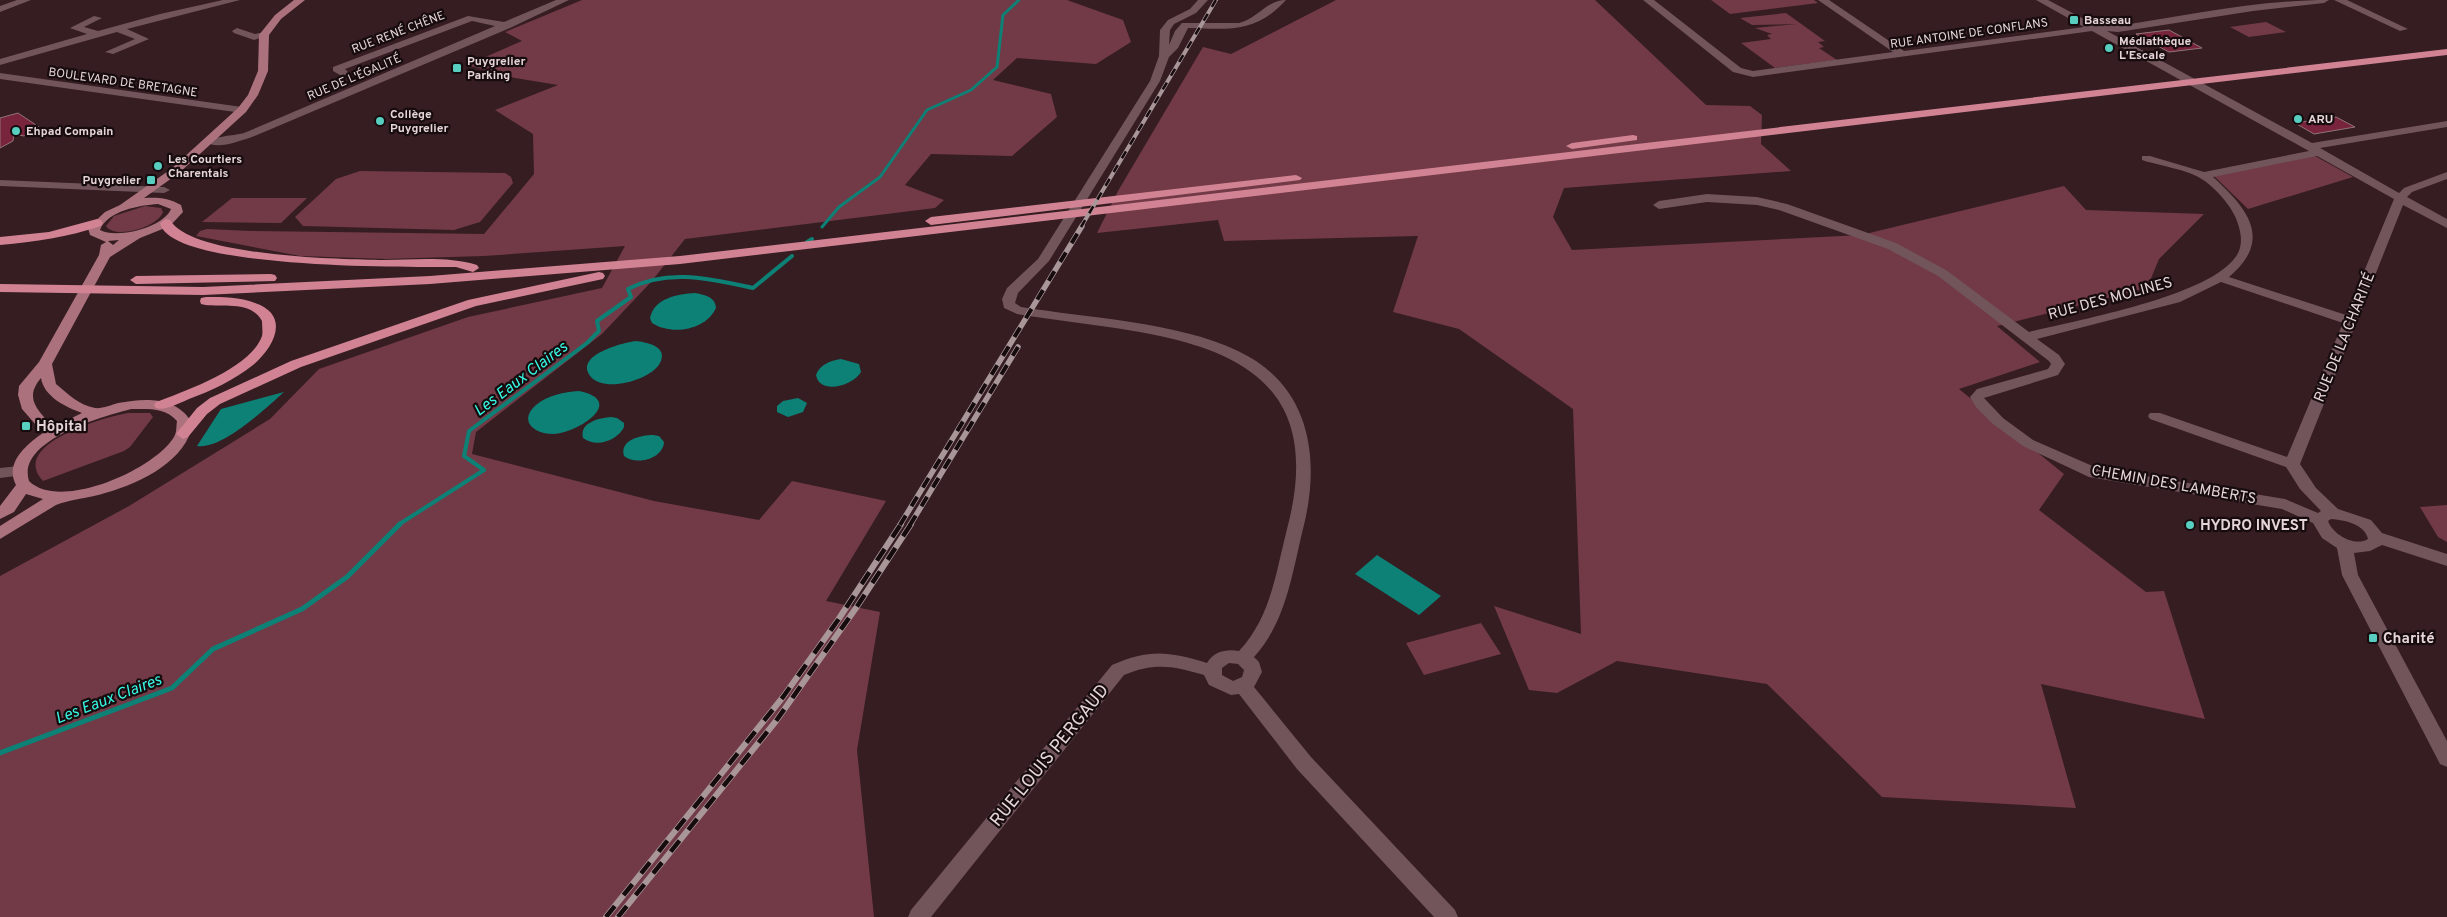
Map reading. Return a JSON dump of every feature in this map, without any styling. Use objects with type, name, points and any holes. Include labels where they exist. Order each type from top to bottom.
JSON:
[{"type":"highway","points":[[0,278],[199,280],[344,275],[473,268],[669,251],[2447,43]]},
{"type":"highway","points":[[0,288],[204,291],[430,280],[680,260],[2447,52]]},
{"type":"highway","points":[[0,241],[47,238],[71,233],[96,223]]},
{"type":"highway","points":[[166,223],[167,228],[184,240],[239,252],[340,263],[457,263],[473,268]]},
{"type":"highway","points":[[183,434],[202,411],[222,398],[296,364],[358,342],[473,303],[680,260]]},
{"type":"highway","points":[[0,296],[58,299],[225,301],[248,305],[260,311],[268,319],[271,329],[269,340],[262,351],[202,389],[161,405]]},
{"type":"main road","points":[[136,235],[106,238],[94,232],[96,223],[108,214],[125,206],[175,171],[242,110],[253,95],[263,71],[264,35],[278,17],[300,0]]},
{"type":"main road","points":[[165,196],[175,171]]},
{"type":"main road","points":[[125,206],[165,196]]},
{"type":"main road","points":[[105,255],[136,235],[166,223],[173,218],[177,208],[165,196]]},
{"type":"main road","points":[[52,434],[29,409],[25,395],[26,386],[45,364],[105,255],[106,238]]},
{"type":"main road","points":[[45,364],[49,386],[71,404],[96,413]]},
{"type":"main road","points":[[0,514],[8,508],[22,478],[29,453],[52,434],[96,413],[131,405],[161,405],[176,411],[184,421],[183,434],[175,447],[139,473],[115,484],[90,492],[48,495],[34,492],[22,478]]},
{"type":"main road","points":[[0,533],[51,501],[65,495]]},
{"type":"street","points":[[0,9],[26,0]]},
{"type":"street","points":[[0,62],[98,34],[235,0]]},
{"type":"street","name":"RUE DE L'ÉGALITÉ","points":[[505,27],[513,21],[564,0]]},
{"type":"street","name":"RUE DE L'ÉGALITÉ","points":[[210,141],[225,141],[248,135],[505,27],[575,0]]},
{"type":"street","points":[[1203,0],[1193,12],[1177,19],[1168,26],[1164,35],[1164,56],[1150,89],[1056,242],[1043,261],[1012,291],[1008,298],[1009,305],[1017,310],[1162,332],[1212,344],[1243,358],[1264,373],[1284,394],[1295,413],[1302,438],[1304,497],[1284,576],[1268,624],[1253,649],[1243,658]]},
{"type":"street","points":[[1164,56],[1173,48],[1182,26],[1197,24],[1231,27],[1251,23],[1281,0]]},
{"type":"street","name":"RUE ANTOINE DE CONFLANS","points":[[1648,0],[1737,70],[1753,74],[2096,28],[2118,28],[2324,0]]},
{"type":"street","points":[[1823,0],[1904,55]]},
{"type":"street","points":[[2041,0],[2225,98],[2401,196],[2447,224]]},
{"type":"street","points":[[2339,0],[2403,29]]},
{"type":"street","points":[[97,18],[75,28],[98,34]]},
{"type":"street","name":"RUE RENÉ CHÊNE","points":[[344,73],[337,69],[471,18],[505,27]]},
{"type":"street","points":[[110,52],[144,39],[117,29]]},
{"type":"street","points":[[237,31],[254,37],[264,35]]},
{"type":"street","name":"BOULEVARD DE BRETAGNE","points":[[0,76],[242,110]]},
{"type":"street","points":[[2146,158],[2204,175],[2315,149],[2447,124]]},
{"type":"street","name":"RUE DES MOLINES","points":[[2027,337],[2175,299],[2220,278],[2238,263],[2245,252],[2248,236],[2242,216],[2230,199],[2204,175]]},
{"type":"street","points":[[2401,196],[2447,175]]},
{"type":"street","points":[[0,183],[149,190],[165,196]]},
{"type":"street","points":[[2401,196],[2447,216]]},
{"type":"street","name":"RUE DE LA CHARITÉ","points":[[2292,464],[2401,196]]},
{"type":"street","name":"CHEMIN DES LAMBERTS","points":[[1659,205],[1706,198],[1757,201],[1783,207],[1915,256],[1942,273],[2027,337],[2054,358],[2058,364],[2057,368],[2046,375],[1982,392],[1977,397],[1981,404],[1998,421],[2028,443],[2094,473],[2285,504],[2327,517],[2349,517],[2364,524],[2376,537]]},
{"type":"street","points":[[2220,278],[2351,321]]},
{"type":"street","points":[[2155,416],[2292,464],[2298,477],[2327,517],[2323,530],[2345,544],[2369,547],[2374,545],[2376,537],[2447,560]]},
{"type":"street","points":[[0,473],[22,478]]},
{"type":"street","name":"CHEMIN DES LAMBERTS","points":[[2285,504],[2312,495]]},
{"type":"street","points":[[2345,544],[2346,561],[2350,575],[2447,759]]},
{"type":"street","points":[[1236,656],[1243,658],[1250,662],[1254,672],[1251,681],[1244,686],[1225,687],[1215,680],[1212,671],[1217,661],[1236,656]]},
{"type":"street","name":"RUE LOUIS PERGAUD","points":[[918,917],[1118,670],[1137,661],[1152,658],[1170,659],[1212,671]]},
{"type":"street","points":[[1244,686],[1304,763],[1448,917]]},
{"type":"shaded area","points":[[582,0],[1067,0],[1123,20],[1131,42],[1096,64],[1017,58],[993,80],[1051,94],[1057,117],[1012,156],[931,154],[905,185],[944,200],[935,208],[685,239],[651,282],[602,334],[476,432],[472,454],[654,501],[759,520],[792,481],[886,501],[826,601],[880,612],[857,750],[874,917],[0,917],[0,576],[129,506],[270,419],[319,369],[468,317],[602,288],[625,246],[484,256],[386,259],[300,256],[196,236],[200,231],[207,229],[484,234],[534,174],[533,134],[495,110],[558,85],[515,78],[467,65],[522,41],[505,32]]},
{"type":"shaded area","points":[[1336,0],[1595,0],[1706,105],[1750,106],[1762,115],[1761,144],[1791,171],[1564,188],[1553,217],[1572,250],[1861,235],[2064,186],[2086,210],[2204,214],[2159,259],[2147,288],[1997,326],[2040,362],[1959,389],[2064,474],[2039,510],[2146,592],[2164,591],[2205,719],[2041,684],[2076,808],[1882,797],[1767,684],[1617,661],[1557,693],[1529,690],[1494,606],[1581,634],[1573,409],[1459,329],[1393,312],[1418,236],[1224,241],[1218,220],[1097,233],[1118,191],[1203,47],[1231,54]]},
{"type":"shaded area","points":[[1711,0],[1814,0],[1818,3],[1730,14]]},
{"type":"shaded area","points":[[1786,13],[1825,41],[1818,42],[1824,47],[1819,48],[1837,60],[1775,68],[1741,43],[1771,39],[1767,35],[1772,34],[1755,28],[1797,24],[1752,25],[1740,18]]},
{"type":"shaded area","points":[[2266,22],[2286,32],[2249,37],[2230,27]]},
{"type":"shaded area","points":[[2315,156],[2353,177],[2248,209],[2214,176]]},
{"type":"shaded area","points":[[360,171],[505,173],[511,177],[513,183],[480,222],[454,230],[303,226],[295,217],[336,179]]},
{"type":"shaded area","points":[[232,198],[307,198],[281,223],[202,222]]},
{"type":"shaded area","points":[[145,206],[161,208],[163,212],[153,222],[136,230],[118,232],[106,226],[114,216]]},
{"type":"shaded area","points":[[128,413],[150,413],[153,417],[130,447],[124,451],[43,481],[36,468],[38,455],[48,444],[100,420]]},
{"type":"shaded area","points":[[2447,505],[2447,542],[2438,537],[2420,507]]},
{"type":"shaded area","points":[[1481,623],[1501,654],[1424,675],[1406,643]]},
{"type":"water","points":[[695,293],[709,297],[714,301],[716,308],[705,321],[688,329],[678,330],[660,327],[652,323],[650,318],[656,306],[674,296]]},
{"type":"water","points":[[637,341],[656,347],[661,353],[662,358],[655,369],[638,379],[617,384],[598,382],[591,377],[587,369],[588,362],[594,356],[612,347]]},
{"type":"water","points":[[841,359],[859,364],[861,372],[857,377],[845,384],[830,387],[819,381],[816,375],[820,368],[829,362]]},
{"type":"water","points":[[579,391],[593,396],[599,402],[598,409],[585,423],[553,434],[540,432],[531,426],[528,416],[536,405],[556,395]]},
{"type":"water","points":[[284,392],[231,435],[219,442],[197,446],[221,409]]},
{"type":"water","points":[[798,398],[807,403],[803,412],[788,417],[777,412],[777,406],[783,401]]},
{"type":"water","points":[[611,417],[617,418],[624,423],[621,432],[616,436],[600,443],[583,438],[584,428],[591,422]]},
{"type":"water","points":[[659,436],[664,442],[659,453],[654,457],[635,460],[624,456],[623,451],[628,442],[637,437]]},
{"type":"water","points":[[1377,555],[1441,596],[1419,615],[1355,574]]},
{"type":"building","points":[[2169,30],[2202,48],[2169,52],[2136,34]]},
{"type":"building","name":"Ehpad Compain","points":[[18,113],[39,127],[24,136],[14,134],[13,141],[0,148],[0,118]]},
{"type":"building","name":"ARU","points":[[2336,117],[2355,127],[2314,134],[2295,123]]},
{"type":"waterway","name":"Les Eaux Claires","points":[[822,227],[839,207],[880,177],[927,110],[971,90],[997,67],[1003,15],[1019,0]]},
{"type":"waterway","name":"Les Eaux Claires","points":[[807,242],[812,239]]},
{"type":"waterway","name":"Les Eaux Claires","points":[[398,525],[484,470],[464,456],[469,431],[587,343],[599,331],[597,321],[631,297],[628,289],[643,283],[674,277],[721,281],[753,288],[792,256]]},
{"type":"waterway","name":"Les Eaux Claires","points":[[0,753],[172,688],[213,649],[302,609],[347,577],[400,524]]},
{"type":"railway","points":[[1081,227],[1216,0]]},
{"type":"railway","points":[[900,525],[1082,226]]},
{"type":"railway","points":[[910,525],[1018,347]]},
{"type":"railway","points":[[606,917],[783,697],[838,620],[901,524]]},
{"type":"railway","points":[[618,917],[776,721],[856,608],[911,524]]},
{"type":"place","name":"Basseau","points":[[2074,20]]},
{"type":"place","name":"Médiathèque L'Escale","points":[[2109,48]]},
{"type":"place","name":"Puygrelier Parking","points":[[457,68]]},
{"type":"place","name":"ARU","points":[[2298,119]]},
{"type":"place","name":"Collège Puygrelier","points":[[380,121]]},
{"type":"place","name":"Ehpad Compain","points":[[16,131]]},
{"type":"place","name":"Les Courtiers Charentais","points":[[158,166]]},
{"type":"place","name":"Puygrelier","points":[[151,180]]},
{"type":"place","name":"Hôpital","points":[[26,426]]},
{"type":"place","name":"HYDRO INVEST","points":[[2190,525]]},
{"type":"place","name":"Charité","points":[[2373,638]]}]
